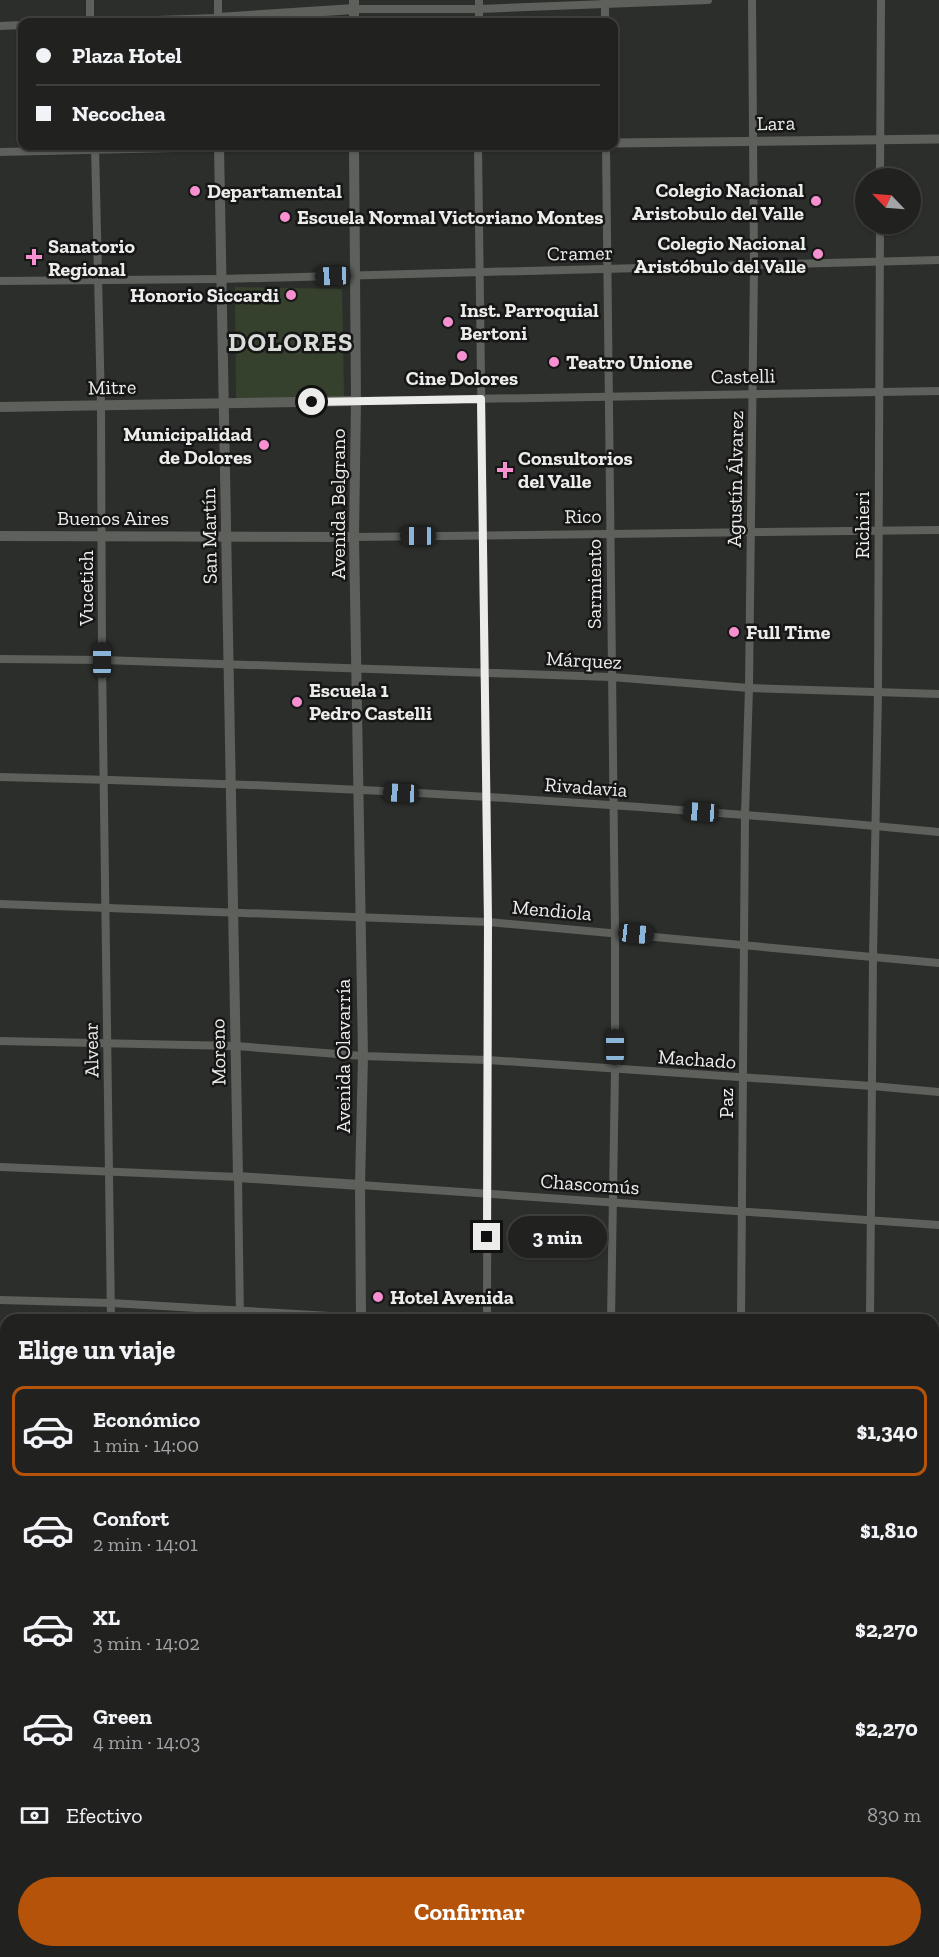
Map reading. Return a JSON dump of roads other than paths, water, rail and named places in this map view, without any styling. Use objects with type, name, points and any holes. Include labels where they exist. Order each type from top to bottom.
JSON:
[{"type":"main road","points":[[236,18],[354,5]]},
{"type":"main road","name":"San Martín","points":[[219,150],[231,783]]},
{"type":"main road","name":"Avenida Belgrano","points":[[354,150],[356,401],[354,537],[358,791]]},
{"type":"main road","name":"Castelli","points":[[224,404],[356,401]]},
{"type":"main road","name":"Mitre","points":[[0,407],[224,404]]},
{"type":"main road","name":"Rico","points":[[227,535],[354,537]]},
{"type":"main road","name":"Buenos Aires","points":[[0,536],[227,535]]},
{"type":"main road","name":"Moreno","points":[[231,783],[238,1177]]},
{"type":"main road","name":"Avenida Olavarría","points":[[358,791],[363,1056],[360,1185],[362,1314]]},
{"type":"main road","name":"Chascomús","points":[[238,1177],[360,1185]]},
{"type":"street","points":[[90,0],[92,18]]},
{"type":"street","points":[[218,0],[218,18]]},
{"type":"street","points":[[354,5],[708,0]]},
{"type":"street","name":"Agustín Álvarez","points":[[746,815],[754,265],[752,0]]},
{"type":"street","points":[[880,168],[881,0]]},
{"type":"street","points":[[0,26],[18,25]]},
{"type":"street","name":"Lara","points":[[618,143],[939,139]]},
{"type":"street","points":[[0,152],[38,150]]},
{"type":"street","name":"Vucetich","points":[[95,150],[102,537],[103,779]]},
{"type":"street","points":[[478,150],[488,922],[486,1314]]},
{"type":"street","name":"Sarmiento","points":[[606,150],[615,932],[611,1314]]},
{"type":"street","name":"Richieri","points":[[870,1314],[874,826],[878,692],[880,234]]},
{"type":"street","name":"Cramer","points":[[0,281],[221,279],[939,260]]},
{"type":"street","name":"Castelli","points":[[356,401],[939,391]]},
{"type":"street","name":"Rico","points":[[354,537],[939,530]]},
{"type":"street","name":"Márquez","points":[[0,659],[484,672],[611,677],[749,687],[939,694]]},
{"type":"street","name":"Rivadavia","points":[[0,777],[231,783],[612,805],[939,832]]},
{"type":"street","name":"Alvear","points":[[103,779],[111,1314]]},
{"type":"street","name":"Paz","points":[[741,1314],[746,815]]},
{"type":"street","name":"Mendiola","points":[[0,904],[488,922],[939,963]]},
{"type":"street","name":"Machado","points":[[0,1041],[236,1046],[363,1056],[488,1060],[939,1092]]},
{"type":"street","points":[[0,1167],[238,1177]]},
{"type":"street","name":"Moreno","points":[[238,1177],[240,1311]]},
{"type":"street","name":"Chascomús","points":[[360,1185],[939,1225]]},
{"type":"street","points":[[0,1300],[286,1314]]},
{"type":"street","points":[[0,1788],[0,1802]]},
{"type":"place","name":"Departamental","points":[[195,191]]},
{"type":"place","name":"Colegio Nacional Aristobulo del Valle","points":[[816,201]]},
{"type":"place","name":"Escuela Normal Victoriano Montes","points":[[285,217]]},
{"type":"place","name":"Colegio Nacional Aristóbulo del Valle","points":[[818,254]]},
{"type":"place","name":"Sanatorio Regional","points":[[34,257]]},
{"type":"place","name":"Honorio Siccardi","points":[[291,295]]},
{"type":"place","name":"Inst. Parroquial Bertoni","points":[[448,322]]},
{"type":"place","name":"Cine Dolores","points":[[462,356]]},
{"type":"place","name":"Teatro Unione","points":[[554,362]]},
{"type":"place","name":"Municipalidad de Dolores","points":[[264,445]]},
{"type":"place","name":"Consultorios del Valle","points":[[505,470]]},
{"type":"place","name":"Full Time","points":[[734,632]]},
{"type":"place","name":"Escuela 1 Pedro Castelli","points":[[297,702]]},
{"type":"place","name":"Hotel Avenida","points":[[378,1297]]},
{"type":"district","name":"DOLORES","points":[[291,342]]}]
